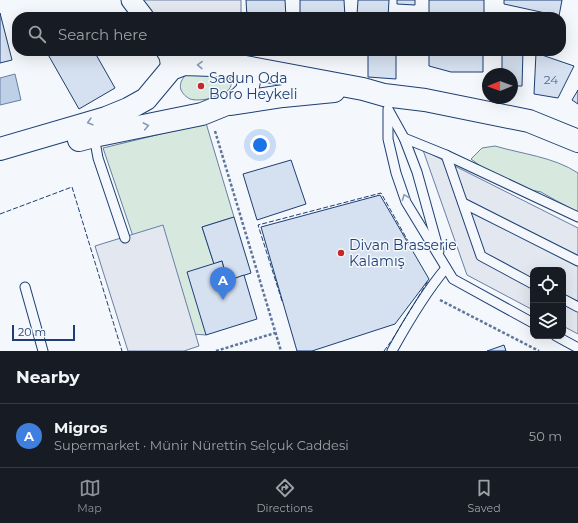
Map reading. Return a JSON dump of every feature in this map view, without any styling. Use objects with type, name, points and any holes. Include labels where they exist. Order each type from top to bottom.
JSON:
[{"type":"street","points":[[131,0],[140,12]]},
{"type":"street","points":[[0,149],[106,118],[128,109],[146,99],[166,67],[184,64],[240,66],[363,90],[386,102],[425,100],[529,121],[578,141]]},
{"type":"street","points":[[166,67],[160,96],[164,105],[170,110],[209,111],[238,99],[247,91],[249,81],[246,72],[240,66]]},
{"type":"street","points":[[0,163],[94,136],[209,111],[290,95],[363,90]]},
{"type":"lane","points":[[386,102],[391,117],[404,138],[417,172],[442,260]]},
{"type":"lane","points":[[386,102],[388,139],[396,173],[406,202],[453,279],[530,321]]},
{"type":"lane","points":[[94,136],[98,158],[125,238]]},
{"type":"lane","points":[[404,138],[446,155],[578,217]]},
{"type":"lane","points":[[446,155],[481,256],[530,282]]},
{"type":"lane","points":[[463,204],[578,261]]},
{"type":"lane","points":[[392,351],[426,293],[446,268]]},
{"type":"lane","points":[[25,287],[43,351]]},
{"type":"lane","points":[[566,301],[578,307]]},
{"type":"lane","points":[[562,339],[578,348]]},
{"type":"path","points":[[209,111],[281,351]]},
{"type":"path","points":[[426,293],[540,351]]},
{"type":"path","points":[[216,351],[276,333]]},
{"type":"shaded area","points":[[140,0],[241,0],[241,12],[148,12]]},
{"type":"shaded area","points":[[179,56],[242,56],[242,64],[183,62]]},
{"type":"shaded area","points":[[187,74],[228,76],[231,82],[230,88],[219,96],[203,100],[190,99],[180,88],[181,81]]},
{"type":"shaded area","points":[[206,123],[234,217],[202,227],[214,264],[206,335],[179,333],[138,251],[103,148]]},
{"type":"shaded area","points":[[495,146],[538,156],[559,163],[578,173],[578,212],[541,192],[526,189],[483,168],[471,159],[482,148]]},
{"type":"shaded area","points":[[423,150],[578,228],[578,334],[566,328],[566,267],[530,267],[530,308],[467,275]]},
{"type":"shaded area","points":[[163,225],[199,346],[184,351],[128,351],[95,246]]},
{"type":"water","points":[[15,74],[21,100],[0,105],[0,78]]},
{"type":"building","points":[[246,0],[285,0],[286,12],[247,12]]},
{"type":"building","points":[[300,0],[344,0],[345,12],[300,12]]},
{"type":"building","points":[[358,0],[389,0],[388,12],[357,12]]},
{"type":"building","points":[[397,0],[415,0],[415,5],[397,4]]},
{"type":"building","points":[[429,0],[484,0],[484,12],[429,12]]},
{"type":"building","points":[[504,0],[562,0],[560,12],[541,12],[504,4]]},
{"type":"building","points":[[0,13],[12,60],[0,63]]},
{"type":"building","points":[[49,56],[97,56],[115,88],[79,109]]},
{"type":"building","points":[[368,56],[396,56],[396,79],[368,77]]},
{"type":"building","points":[[429,56],[483,56],[482,72],[451,72],[429,66]]},
{"type":"building","points":[[502,56],[523,56],[522,86],[518,86],[518,68],[502,68]]},
{"type":"building","points":[[536,56],[545,56],[574,66],[558,98],[534,94]]},
{"type":"building","points":[[578,90],[578,104],[572,100]]},
{"type":"building","points":[[291,160],[306,204],[257,220],[243,174]]},
{"type":"building","name":"Divan Brasserie Kalamış","points":[[380,195],[429,279],[395,324],[312,351],[297,351],[261,227]]},
{"type":"building","points":[[234,217],[251,273],[227,281],[222,261],[214,264],[202,227]]},
{"type":"building","points":[[222,261],[227,281],[244,275],[257,319],[206,335],[187,272]]},
{"type":"building","points":[[504,345],[506,351],[487,351]]},
{"type":"fence","points":[[0,214],[72,187],[122,351]]},
{"type":"fence","points":[[282,301],[258,225],[381,193],[408,241]]},
{"type":"fence","points":[[384,351],[428,281]]},
{"type":"place","name":"Sadun Oda Boro Heykeli","points":[[201,86]]},
{"type":"place","name":"Divan Brasserie Kalamış","points":[[341,253]]},
{"type":"place","name":"Migros","points":[[223,300]]}]
